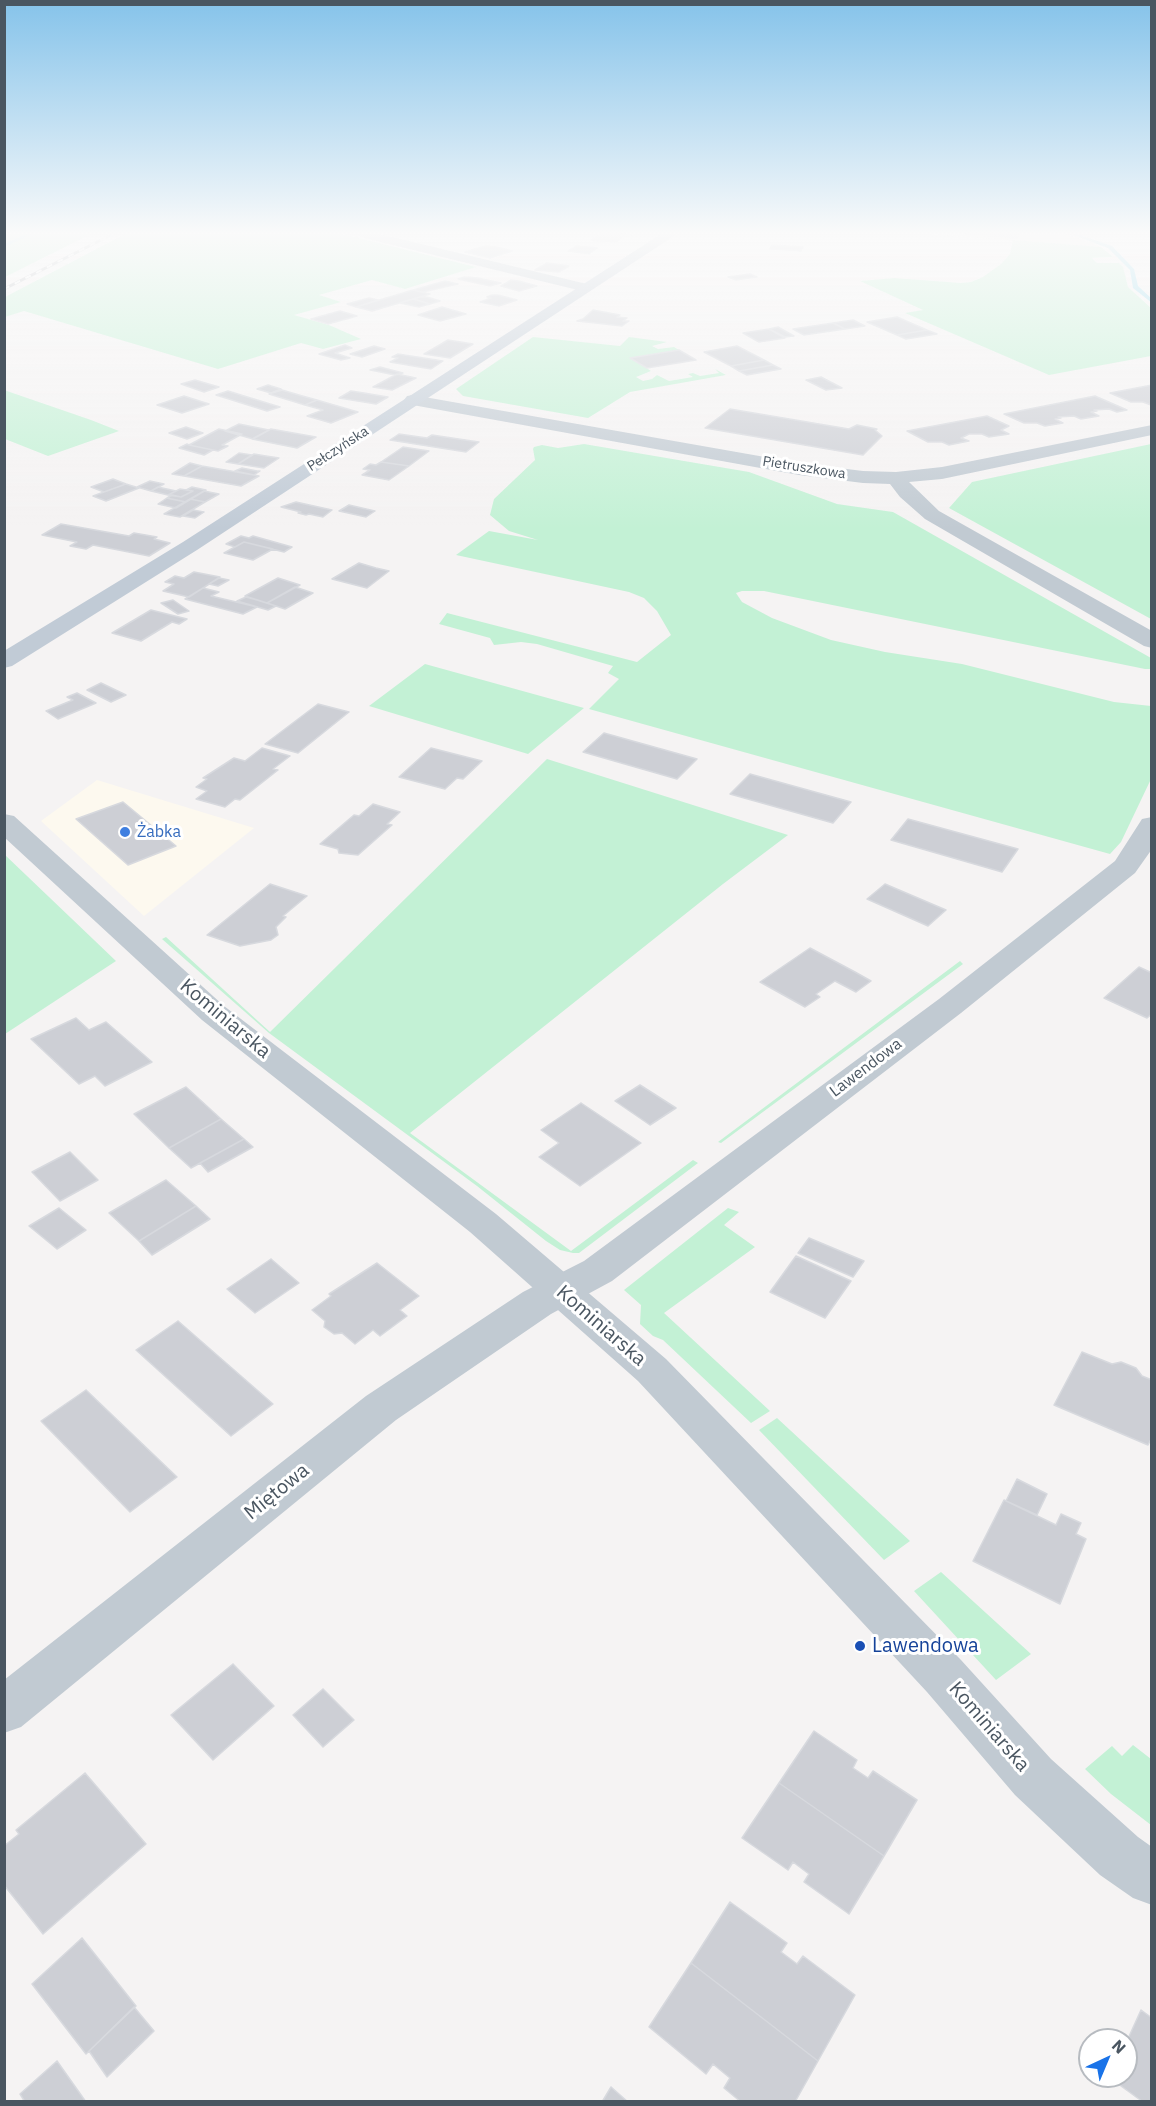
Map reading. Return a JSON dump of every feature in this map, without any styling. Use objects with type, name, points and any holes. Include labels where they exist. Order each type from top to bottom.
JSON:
[{"type":"main road","name":"Pełczyńska","points":[[4,661],[190,546],[518,332]]},
{"type":"street","name":"Pietruszkowa","points":[[413,400],[799,469],[896,478],[942,473],[1152,430]]},
{"type":"street","points":[[896,478],[907,493],[932,515],[1152,640]]},
{"type":"street","name":"Kominiarska","points":[[4,822],[213,1012],[483,1223],[652,1370],[944,1676],[1033,1777],[1119,1856],[1152,1879]]},
{"type":"street","name":"Lawendowa","points":[[562,1291],[598,1272],[1034,939],[1125,867],[1152,825]]},
{"type":"street","name":"Miętowa","points":[[4,1710],[381,1408],[470,1346],[537,1303],[562,1291]]},
{"type":"shaded area","points":[[97,780],[254,828],[144,916],[41,821]]},
{"type":"green space","points":[[95,332],[346,332],[361,339],[323,349],[301,343],[218,369]]},
{"type":"green space","points":[[950,332],[1151,332],[1151,356],[1049,375]]},
{"type":"green space","points":[[533,337],[620,346],[629,337],[667,342],[652,346],[658,349],[674,347],[679,350],[631,358],[651,371],[636,377],[643,381],[657,375],[669,381],[693,377],[688,374],[693,373],[700,376],[719,373],[715,369],[726,375],[630,392],[588,418],[463,396],[456,389]]},
{"type":"green space","points":[[4,390],[119,431],[48,456],[5,439]]},
{"type":"green space","points":[[584,444],[749,472],[837,504],[893,512],[1151,658],[1151,669],[1145,669],[764,591],[736,593],[742,602],[772,618],[831,640],[885,652],[962,664],[1114,702],[1151,706],[1151,779],[1121,842],[1110,854],[589,709],[619,679],[608,673],[613,666],[537,644],[521,642],[494,645],[490,638],[439,624],[447,613],[637,662],[671,635],[657,611],[644,598],[629,592],[456,555],[489,531],[538,540],[509,531],[490,515],[494,499],[535,460],[534,447],[542,445],[558,448]]},
{"type":"green space","points":[[1151,444],[1151,619],[949,508],[972,482]]},
{"type":"green space","points":[[425,664],[584,708],[528,754],[369,706]]},
{"type":"green space","points":[[547,759],[788,835],[410,1133],[571,1251],[693,1160],[698,1163],[579,1253],[560,1250],[546,1241],[477,1186],[269,1033],[162,939],[166,937],[270,1032]]},
{"type":"green space","points":[[4,854],[116,961],[5,1034],[4,1034]]},
{"type":"green space","points":[[960,961],[963,964],[721,1143],[718,1142]]},
{"type":"green space","points":[[728,1208],[739,1212],[724,1225],[755,1247],[664,1313],[770,1411],[751,1423],[663,1340],[653,1336],[640,1324],[641,1305],[624,1290]]},
{"type":"green space","points":[[777,1418],[910,1541],[884,1560],[759,1430]]},
{"type":"green space","points":[[941,1572],[1031,1654],[996,1680],[914,1591]]},
{"type":"green space","points":[[1133,1745],[1151,1759],[1151,1825],[1111,1794],[1085,1769],[1112,1746],[1122,1756]]},
{"type":"building","points":[[775,332],[785,338],[759,342],[743,333]]},
{"type":"building","points":[[776,332],[787,332],[794,336],[785,337]]},
{"type":"building","points":[[799,332],[823,332],[804,335]]},
{"type":"building","points":[[891,332],[913,332],[897,335]]},
{"type":"building","points":[[913,332],[937,334],[906,339],[897,335]]},
{"type":"building","points":[[448,340],[473,344],[450,358],[424,354]]},
{"type":"building","points":[[345,345],[352,348],[335,353],[350,358],[341,360],[319,354]]},
{"type":"building","points":[[374,346],[385,349],[362,357],[350,354]]},
{"type":"building","points":[[737,346],[764,360],[731,366],[704,352]]},
{"type":"building","points":[[679,350],[696,360],[647,368],[630,358]]},
{"type":"building","points":[[398,354],[443,361],[431,369],[390,362],[398,358],[392,357]]},
{"type":"building","points":[[764,360],[773,365],[739,371],[731,366]]},
{"type":"building","points":[[773,365],[781,369],[747,375],[739,371]]},
{"type":"building","points":[[380,367],[403,373],[395,375],[370,370]]},
{"type":"building","points":[[397,374],[416,378],[392,390],[373,387]]},
{"type":"building","points":[[821,377],[842,388],[826,390],[806,380]]},
{"type":"building","points":[[195,380],[219,387],[204,392],[181,384]]},
{"type":"building","points":[[268,385],[281,389],[271,393],[257,389]]},
{"type":"building","points":[[1152,385],[1151,405],[1131,402],[1110,393]]},
{"type":"building","points":[[282,390],[317,400],[305,405],[269,394]]},
{"type":"building","points":[[228,391],[280,407],[267,411],[216,395]]},
{"type":"building","points":[[351,391],[388,397],[376,404],[339,398]]},
{"type":"building","points":[[184,396],[209,404],[182,413],[157,405]]},
{"type":"building","points":[[1095,396],[1127,410],[1117,412],[1109,409],[1094,410],[1097,411],[1091,412],[1099,416],[1081,419],[1074,416],[1058,417],[1061,418],[1055,419],[1063,423],[1045,426],[1037,423],[1024,423],[1004,414]]},
{"type":"building","points":[[317,400],[358,412],[331,423],[307,416],[323,410],[305,405]]},
{"type":"building","points":[[730,409],[849,429],[857,425],[877,429],[875,430],[882,436],[863,455],[705,428]]},
{"type":"building","points":[[987,416],[1009,426],[1001,430],[1009,434],[989,437],[982,434],[969,434],[961,438],[969,441],[949,445],[942,442],[928,442],[907,431]]},
{"type":"building","points":[[239,424],[269,430],[253,439],[225,431]]},
{"type":"building","points":[[186,427],[203,433],[187,439],[169,433]]},
{"type":"building","points":[[219,429],[242,434],[222,445],[228,446],[218,451],[189,445]]},
{"type":"building","points":[[271,429],[316,437],[297,448],[252,439]]},
{"type":"building","points":[[399,434],[427,438],[432,435],[479,442],[466,452],[390,440]]},
{"type":"building","points":[[187,444],[213,450],[204,455],[179,448]]},
{"type":"building","points":[[403,447],[429,451],[409,466],[381,462]]},
{"type":"building","points":[[239,453],[252,455],[238,464],[226,462]]},
{"type":"building","points":[[254,454],[279,458],[264,468],[238,464]]},
{"type":"building","points":[[381,462],[409,466],[389,480],[362,475],[370,470],[363,469],[370,464],[376,465]]},
{"type":"building","points":[[190,463],[202,466],[184,476],[172,474]]},
{"type":"building","points":[[202,466],[259,476],[241,486],[184,476]]},
{"type":"building","points":[[242,468],[260,471],[254,475],[235,471]]},
{"type":"building","points":[[113,479],[126,484],[104,492],[91,487]]},
{"type":"building","points":[[150,481],[164,484],[151,491],[137,487]]},
{"type":"building","points":[[126,484],[139,488],[106,501],[93,496]]},
{"type":"building","points":[[158,487],[176,491],[168,495],[151,491]]},
{"type":"building","points":[[192,487],[206,490],[186,502],[167,498],[172,495],[181,497],[193,491],[186,490]]},
{"type":"building","points":[[180,489],[193,491],[181,497],[168,495]]},
{"type":"building","points":[[204,491],[219,494],[205,502],[190,499]]},
{"type":"building","points":[[167,498],[186,502],[176,508],[158,504]]},
{"type":"building","points":[[190,499],[205,502],[180,517],[164,514]]},
{"type":"building","points":[[296,502],[332,510],[323,517],[306,515],[281,507]]},
{"type":"building","points":[[349,505],[375,511],[366,517],[339,511]]},
{"type":"building","points":[[193,510],[204,512],[195,518],[183,516]]},
{"type":"building","points":[[61,524],[129,536],[134,533],[157,537],[154,539],[170,543],[149,556],[93,545],[86,549],[70,546],[77,542],[42,535]]},
{"type":"building","points":[[241,536],[249,538],[253,536],[292,547],[284,552],[244,542],[235,547],[226,544]]},
{"type":"building","points":[[244,542],[273,549],[253,560],[224,553]]},
{"type":"building","points":[[359,563],[389,571],[367,588],[332,579]]},
{"type":"building","points":[[194,572],[220,577],[189,597],[163,591],[174,584],[165,582],[175,576],[184,578]]},
{"type":"building","points":[[219,578],[229,580],[218,586],[209,584]]},
{"type":"building","points":[[278,578],[300,585],[267,603],[245,596]]},
{"type":"building","points":[[295,587],[313,593],[285,609],[267,603]]},
{"type":"building","points":[[203,588],[219,592],[211,596],[257,607],[243,614],[185,599]]},
{"type":"building","points":[[246,597],[276,606],[268,610],[237,601]]},
{"type":"building","points":[[173,600],[189,611],[178,614],[161,603]]},
{"type":"building","points":[[151,610],[187,619],[179,624],[172,622],[141,641],[112,633]]},
{"type":"building","points":[[101,683],[126,695],[111,702],[87,690]]},
{"type":"building","points":[[77,693],[96,703],[58,719],[46,711],[73,700],[67,697]]},
{"type":"building","points":[[318,704],[349,712],[298,753],[265,744]]},
{"type":"building","points":[[604,733],[697,759],[677,779],[583,752]]},
{"type":"building","points":[[262,748],[290,756],[273,769],[278,770],[240,800],[235,799],[225,807],[196,799],[207,791],[196,787],[207,779],[203,778],[234,758],[245,761]]},
{"type":"building","points":[[431,748],[482,761],[463,779],[457,778],[445,789],[399,777]]},
{"type":"building","points":[[750,774],[851,802],[833,823],[730,794]]},
{"type":"building","points":[[123,802],[176,846],[128,865],[76,819]]},
{"type":"building","points":[[373,804],[400,812],[387,824],[392,825],[358,855],[339,853],[338,849],[320,844],[354,815],[359,816]]},
{"type":"building","points":[[908,819],[1018,849],[1002,872],[891,840]]},
{"type":"building","points":[[270,884],[307,896],[283,916],[286,917],[276,927],[278,935],[271,940],[240,946],[207,935]]},
{"type":"building","points":[[885,884],[946,910],[928,926],[867,899]]},
{"type":"building","points":[[810,948],[871,981],[856,992],[835,981],[816,994],[820,997],[805,1007],[760,982]]},
{"type":"building","points":[[1139,967],[1152,973],[1152,1014],[1147,1018],[1104,998]]},
{"type":"building","points":[[76,1018],[89,1030],[106,1022],[152,1062],[105,1086],[95,1076],[79,1084],[31,1039]]},
{"type":"building","points":[[640,1085],[676,1108],[650,1125],[615,1101]]},
{"type":"building","points":[[186,1087],[221,1119],[169,1148],[134,1114]]},
{"type":"building","points":[[581,1103],[641,1143],[580,1186],[539,1157],[559,1143],[541,1130]]},
{"type":"building","points":[[221,1119],[244,1139],[191,1168],[169,1148]]},
{"type":"building","points":[[244,1139],[253,1147],[208,1172],[200,1163]]},
{"type":"building","points":[[70,1152],[98,1180],[60,1201],[32,1172]]},
{"type":"building","points":[[166,1180],[196,1206],[139,1241],[109,1213]]},
{"type":"building","points":[[196,1206],[210,1219],[152,1255],[139,1241]]},
{"type":"building","points":[[59,1208],[86,1230],[57,1249],[29,1226]]},
{"type":"building","points":[[809,1238],[864,1261],[853,1277],[798,1253]]},
{"type":"building","points":[[796,1256],[851,1281],[825,1318],[770,1292]]},
{"type":"building","points":[[271,1259],[299,1283],[255,1313],[227,1289]]},
{"type":"building","points":[[377,1263],[419,1296],[400,1310],[407,1316],[380,1336],[373,1330],[355,1344],[342,1333],[334,1334],[324,1327],[325,1321],[312,1310],[331,1296],[329,1294]]},
{"type":"building","points":[[178,1321],[273,1404],[231,1436],[136,1350]]},
{"type":"building","points":[[1082,1352],[1112,1364],[1121,1362],[1136,1368],[1142,1376],[1152,1380],[1152,1437],[1148,1445],[1054,1405]]},
{"type":"building","points":[[86,1390],[177,1477],[130,1512],[41,1421]]},
{"type":"building","points":[[1017,1479],[1047,1494],[1037,1515],[1006,1501]]},
{"type":"building","points":[[1004,1500],[1056,1525],[1061,1514],[1081,1523],[1076,1534],[1086,1539],[1060,1604],[973,1561]]},
{"type":"building","points":[[233,1664],[274,1706],[213,1760],[171,1715]]},
{"type":"building","points":[[323,1689],[354,1720],[323,1747],[293,1715]]},
{"type":"building","points":[[814,1731],[857,1760],[853,1768],[868,1778],[873,1771],[917,1800],[884,1856],[779,1783]]},
{"type":"building","points":[[85,1773],[146,1844],[43,1934],[4,1885],[4,1846],[19,1834],[16,1830]]},
{"type":"building","points":[[779,1783],[884,1856],[849,1914],[804,1882],[809,1874],[793,1862],[788,1870],[742,1838]]},
{"type":"building","points":[[730,1902],[787,1943],[781,1952],[797,1964],[803,1956],[855,1995],[818,2061],[691,1963]]},
{"type":"building","points":[[82,1938],[136,2006],[86,2054],[32,1984]]},
{"type":"building","points":[[691,1963],[818,2061],[795,2102],[741,2102],[724,2088],[730,2078],[713,2064],[706,2074],[649,2027]]},
{"type":"building","points":[[134,2007],[154,2031],[107,2077],[89,2051]]},
{"type":"building","points":[[1141,2010],[1152,2018],[1152,2102],[1143,2102],[1124,2088],[1138,2088],[1138,2028],[1133,2028]]},
{"type":"building","points":[[57,2061],[86,2102],[25,2102],[20,2094]]},
{"type":"building","points":[[611,2087],[628,2102],[602,2102]]},
{"type":"place","name":"Żabka","points":[[125,832]]},
{"type":"place","name":"Lawendowa","points":[[860,1646]]}]
